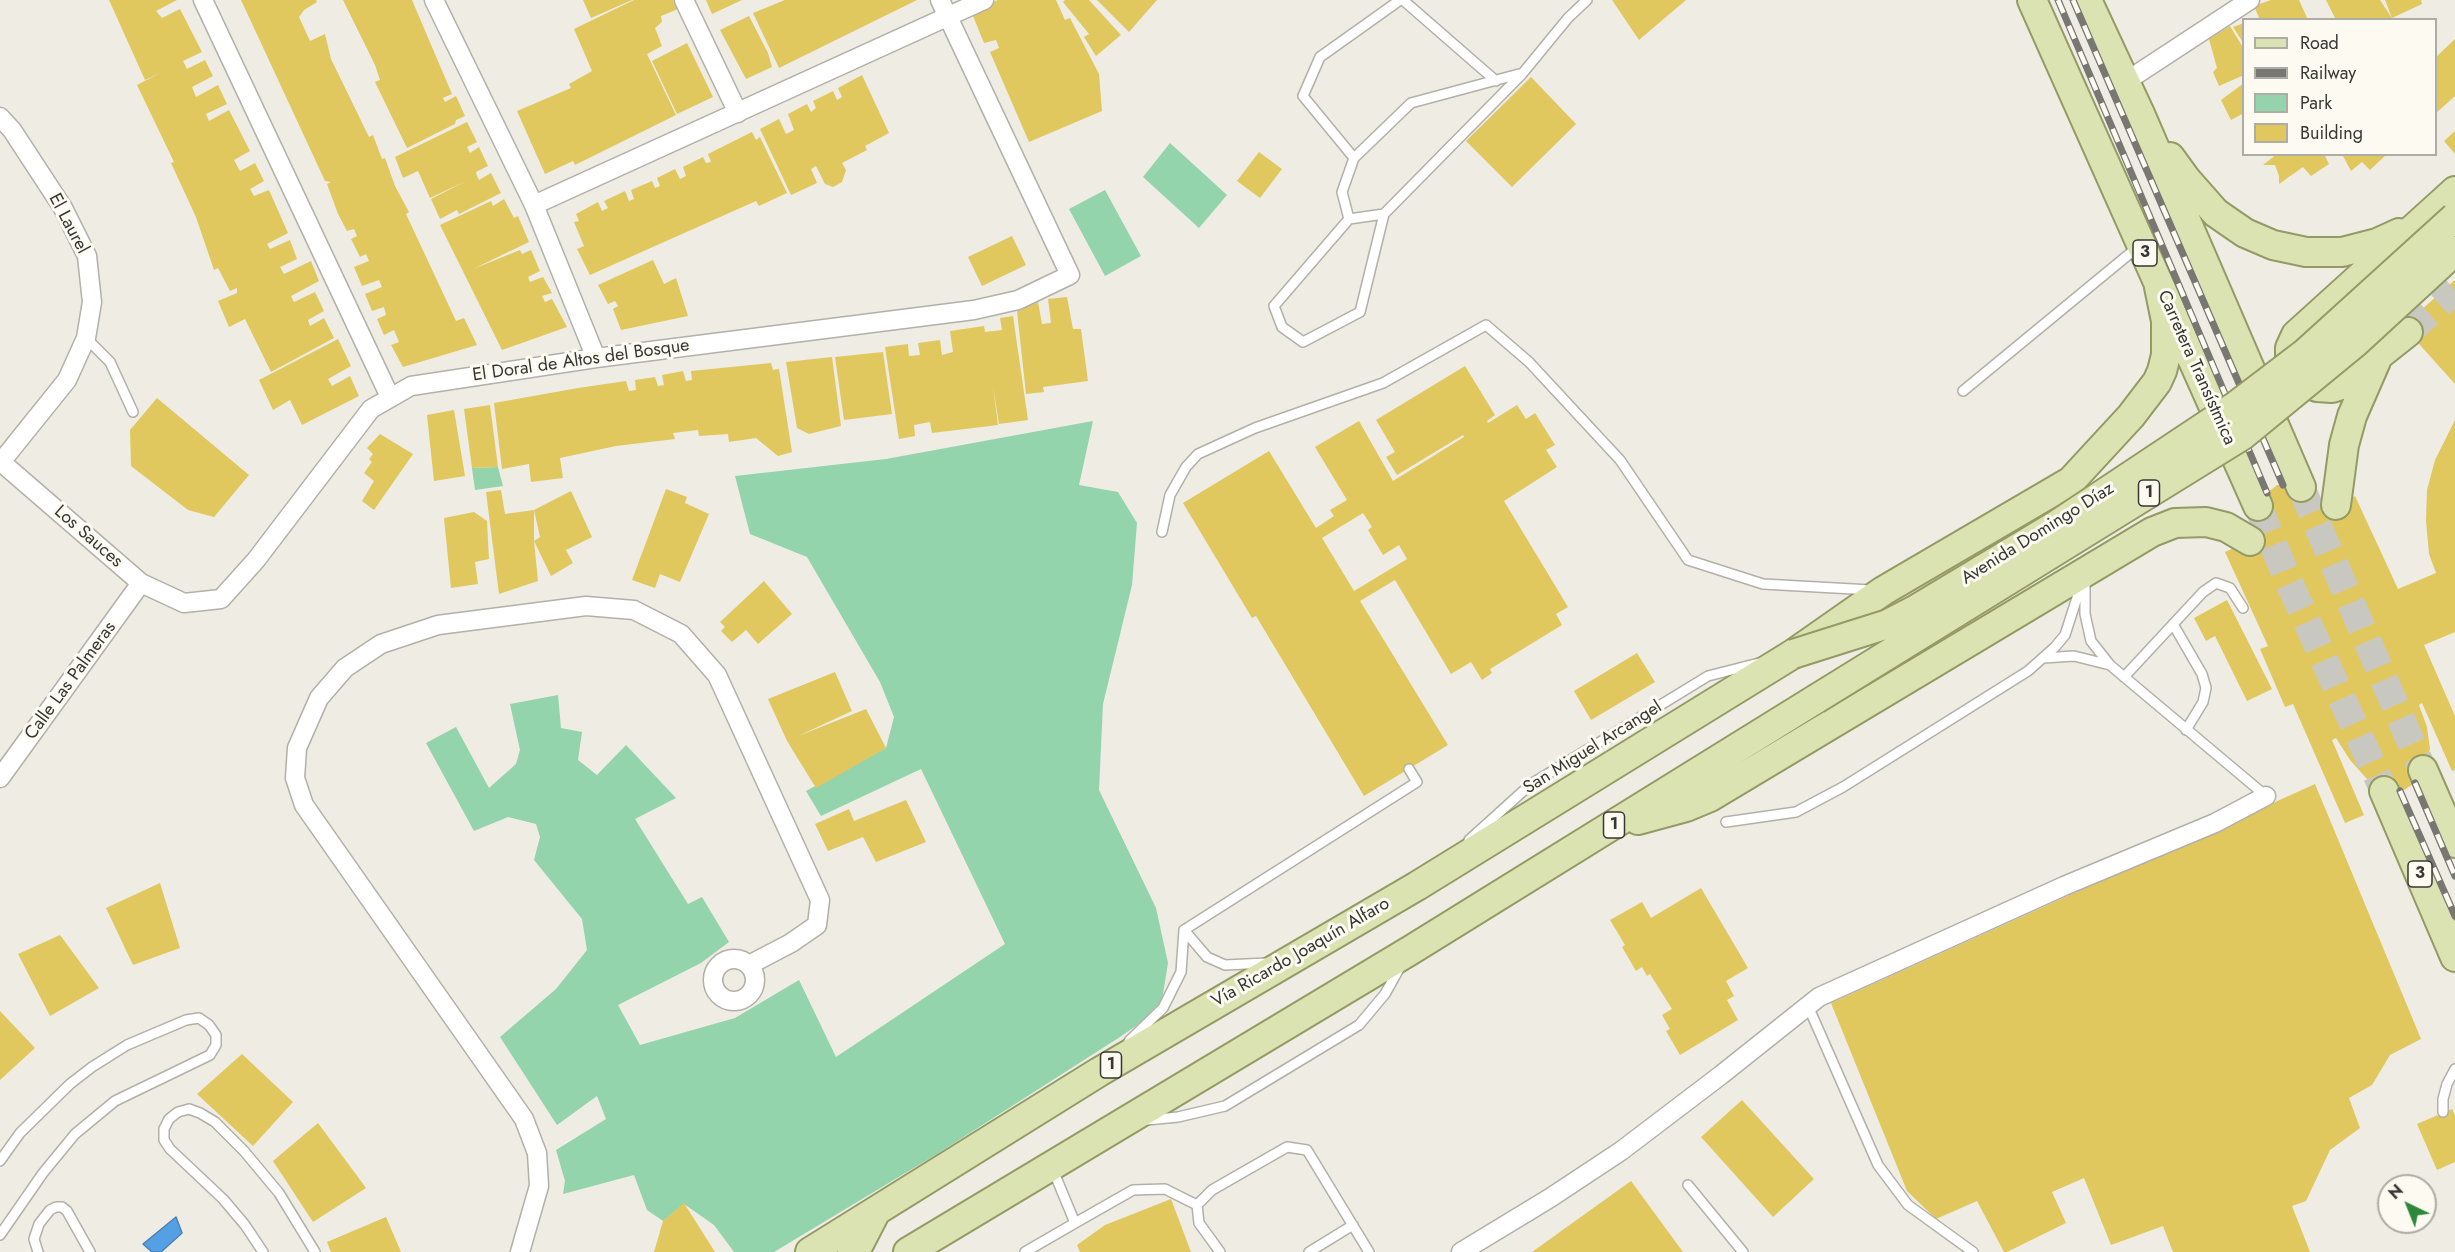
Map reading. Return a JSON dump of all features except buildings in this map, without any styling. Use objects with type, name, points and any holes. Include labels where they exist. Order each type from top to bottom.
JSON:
[{"type":"main road","name":"Carretera Transístmica","points":[[2032,0],[2258,506]]},
{"type":"main road","points":[[2087,0],[2140,116],[2301,487]]},
{"type":"main road","points":[[2140,116],[2186,179],[2217,213],[2245,233],[2273,245],[2320,253],[2359,248],[2401,232],[2450,204]]},
{"type":"main road","points":[[2408,332],[2341,385],[2324,389],[2309,384],[2296,371],[2290,357],[2290,348],[2296,335],[2450,204]]},
{"type":"main road","name":"Avenida Domingo Díaz","points":[[1793,654],[1887,624],[1915,610],[2088,504],[2237,405],[2304,354],[2450,204]]},
{"type":"main road","name":"Avenida Domingo Díaz","points":[[1607,829],[2243,435],[2355,343],[2455,251]]},
{"type":"main road","points":[[1793,654],[1883,591],[2071,481],[2131,416],[2157,382],[2162,371],[2166,356],[2166,321],[2159,287]]},
{"type":"main road","points":[[2336,505],[2344,445],[2352,416],[2377,357]]},
{"type":"main road","points":[[2071,481],[2111,475],[2127,480],[2139,493],[2145,509],[2143,526],[2135,541]]},
{"type":"main road","points":[[1607,829],[1686,807],[1710,797],[2135,541],[2164,527],[2195,521],[2226,527],[2250,541]]},
{"type":"main road","name":"Vía Ricardo Joaquín Alfaro","points":[[810,1252],[1099,1072],[1417,886],[1793,654]]},
{"type":"main road","points":[[2423,770],[2455,843]]},
{"type":"main road","name":"3","points":[[2384,792],[2455,957]]},
{"type":"main road","name":"1","points":[[908,1252],[1607,829]]},
{"type":"main road","points":[[852,1252],[858,1246],[875,1213]]},
{"type":"street","points":[[203,0],[390,397]]},
{"type":"street","points":[[434,0],[534,206],[596,358]]},
{"type":"street","points":[[684,0],[738,113]]},
{"type":"street","points":[[940,0],[948,18]]},
{"type":"street","points":[[534,206],[984,0]]},
{"type":"street","points":[[2125,82],[2250,0]]},
{"type":"street","name":"El Doral de Altos del Bosque","points":[[184,603],[221,599],[256,560],[371,409],[411,386],[596,358],[974,310],[1018,300],[1070,275],[948,18]]},
{"type":"street","name":"El Laurel","points":[[0,117],[12,130],[63,208],[87,256],[92,302],[86,338],[67,380],[0,462]]},
{"type":"street","name":"Los Sauces","points":[[0,462],[141,583],[184,603]]},
{"type":"street","name":"Calle Las Palmeras","points":[[0,778],[141,583]]},
{"type":"street","points":[[520,1252],[539,1186],[537,1154],[524,1119],[304,805],[295,778],[297,748],[319,698],[345,668],[381,644],[438,625],[586,606],[634,610],[681,634],[717,675],[820,900],[817,925],[791,944],[749,964]]},
{"type":"street","points":[[1461,1252],[1551,1198],[1621,1151],[1721,1076],[1819,997],[2064,886],[2215,823],[2266,796]]},
{"type":"lane","points":[[1354,158],[1303,96],[1320,57],[1401,0],[1496,81]]},
{"type":"lane","points":[[1384,214],[1349,219],[1274,306],[1282,327],[1303,342],[1360,312],[1384,214],[1522,74],[1568,18],[1587,0]]},
{"type":"lane","points":[[1349,219],[1342,192],[1354,158],[1411,103],[1522,74]]},
{"type":"lane","points":[[1963,391],[2141,244]]},
{"type":"lane","points":[[1162,532],[1170,495],[1186,467],[1198,454],[1255,428],[1383,383],[1486,325],[1495,330],[1529,362],[1620,460],[1688,560],[1763,584],[1883,591]]},
{"type":"lane","points":[[86,338],[110,362],[133,412]]},
{"type":"lane","points":[[1726,822],[1796,812],[1843,788],[1981,703],[2028,671],[2065,635],[2085,572]]},
{"type":"lane","points":[[2085,572],[2086,627],[2091,641],[2110,665],[2266,796]]},
{"type":"lane","points":[[2124,677],[2203,592],[2216,583],[2229,588],[2243,608]]},
{"type":"lane","points":[[2173,624],[2202,674],[2206,688],[2203,702],[2186,730]]},
{"type":"lane","points":[[2043,658],[2074,656],[2110,665]]},
{"type":"lane","points":[[1184,930],[1417,782],[1409,769]]},
{"type":"lane","points":[[1184,930],[1207,957],[1225,965],[1284,962]]},
{"type":"lane","points":[[1099,1072],[1163,1008],[1181,972],[1184,930]]},
{"type":"lane","points":[[1123,1122],[1178,1117],[1225,1106],[1359,1025],[1385,994],[1410,950]]},
{"type":"lane","points":[[1808,1006],[1878,1165],[1908,1205],[1973,1252]]},
{"type":"lane","points":[[0,1161],[20,1133],[69,1084],[92,1066],[127,1045],[186,1020],[199,1018],[209,1024],[216,1035],[216,1045],[210,1054],[115,1101],[75,1134],[43,1173],[1,1233]]},
{"type":"lane","points":[[2444,1112],[2443,1099],[2447,1084],[2455,1069]]},
{"type":"lane","points":[[263,1252],[245,1225],[223,1199],[170,1149],[164,1140],[164,1129],[169,1119],[178,1112],[189,1109],[200,1113],[215,1122],[244,1151],[279,1193],[315,1252]]},
{"type":"lane","points":[[1197,1205],[1212,1190],[1287,1147],[1307,1150],[1369,1252]]},
{"type":"lane","points":[[1051,1165],[1075,1223]]},
{"type":"lane","points":[[1688,1185],[1743,1252]]},
{"type":"lane","points":[[1025,1252],[1133,1190],[1165,1189],[1197,1205]]},
{"type":"lane","points":[[1197,1205],[1199,1223],[1220,1252]]},
{"type":"lane","points":[[38,1252],[34,1239],[39,1224],[50,1210],[56,1207],[62,1207],[67,1211],[90,1252]]},
{"type":"lane","points":[[1309,1252],[1353,1225]]},
{"type":"green space","points":[[1170,143],[1227,195],[1199,228],[1143,177]]},
{"type":"green space","points":[[1105,190],[1141,256],[1105,276],[1069,209]]},
{"type":"green space","points":[[1093,421],[1079,485],[1118,492],[1137,523],[1132,585],[1103,704],[1099,790],[1156,908],[1168,963],[1162,1000],[1143,1021],[1120,1037],[937,1154],[774,1252],[734,1252],[714,1225],[684,1204],[663,1221],[647,1210],[634,1175],[563,1194],[565,1181],[556,1150],[606,1119],[597,1096],[557,1125],[500,1037],[556,989],[587,950],[582,919],[534,860],[540,837],[536,824],[508,817],[474,831],[426,743],[456,727],[489,788],[516,764],[520,750],[510,704],[558,695],[561,728],[582,732],[578,760],[597,775],[626,745],[676,798],[635,819],[688,904],[702,897],[729,942],[701,963],[618,1005],[640,1045],[735,1018],[799,980],[836,1057],[1005,944],[921,769],[821,816],[806,791],[886,748],[894,717],[880,682],[807,557],[750,534],[735,476],[886,459]]},
{"type":"green space","points":[[498,467],[503,486],[475,490],[472,468]]},
{"type":"water","points":[[176,1217],[182,1233],[161,1252],[152,1252],[143,1244]]},
{"type":"tunnel","points":[[2408,332],[2455,290]]},
{"type":"tunnel","points":[[2301,487],[2423,770]]},
{"type":"tunnel","points":[[2258,506],[2287,578],[2384,791]]},
{"type":"railway","points":[[2058,0],[2267,493]]},
{"type":"railway","points":[[2073,0],[2283,485]]},
{"type":"railway","points":[[2415,783],[2455,876]]},
{"type":"railway","points":[[2400,791],[2455,916]]}]
